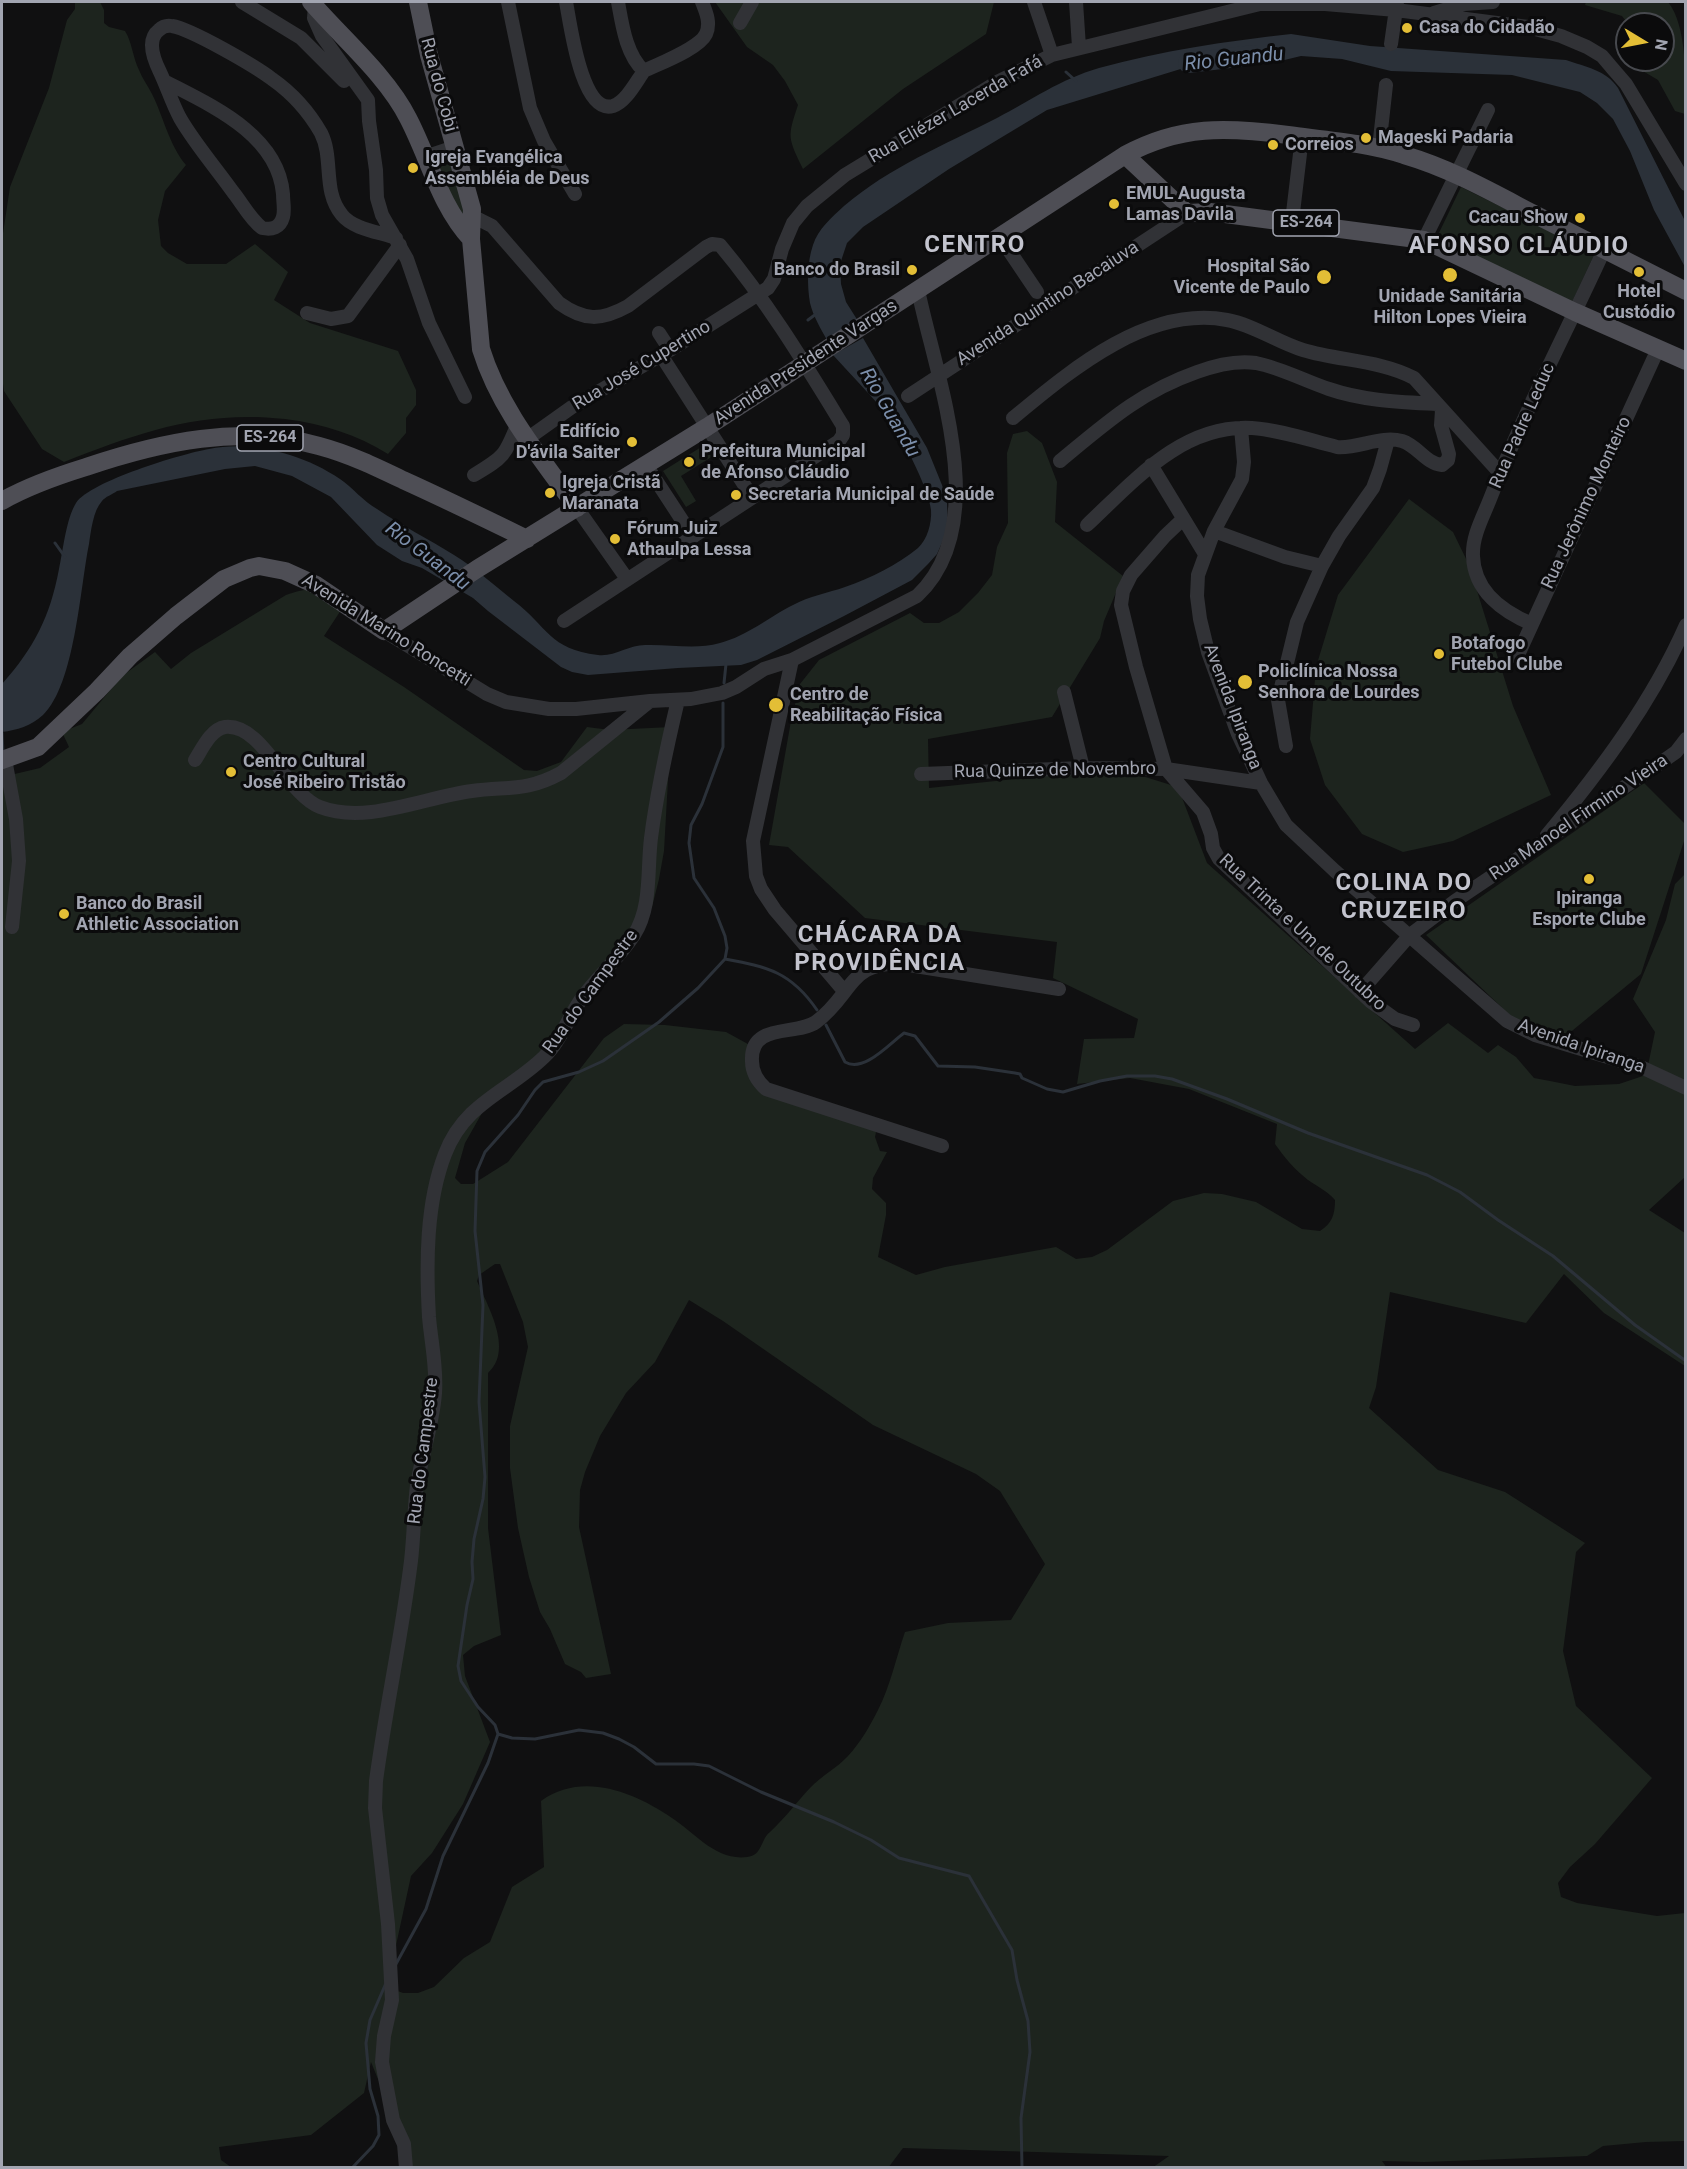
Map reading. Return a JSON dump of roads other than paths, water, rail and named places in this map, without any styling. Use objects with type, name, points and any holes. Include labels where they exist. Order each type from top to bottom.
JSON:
[{"type":"main road","name":"Rua do Cobi","points":[[418,2],[429,55],[470,198],[471,239],[481,349],[492,378],[527,439],[577,508]]},
{"type":"main road","points":[[313,4],[393,94],[408,117],[458,225],[471,239]]},
{"type":"main road","name":"Avenida Presidente Vargas","points":[[384,631],[477,570],[707,427],[1125,155],[1158,140],[1207,129],[1236,129],[1379,148],[1457,174],[1686,291]]},
{"type":"main road","points":[[1125,155],[1187,213]]},
{"type":"main road","name":"ES-264","points":[[1187,213],[1210,212],[1292,221],[1424,240],[1575,312],[1686,361]]},
{"type":"main road","name":"ES-264","points":[[2,500],[70,472],[141,450],[187,440],[212,437],[283,439],[317,445],[350,455],[527,539]]},
{"type":"main road","name":"Avenida Marino Roncetti","points":[[3,759],[24,753],[44,742],[98,691],[130,656],[176,616],[224,579],[250,568],[271,567],[295,575],[316,585],[384,631]]},
{"type":"street","points":[[508,2],[530,108],[544,141],[575,194]]},
{"type":"street","points":[[566,2],[583,81],[596,100],[603,105],[614,105],[623,99],[644,71],[703,39],[707,33],[708,23],[702,2]]},
{"type":"street","points":[[618,2],[632,53],[644,71]]},
{"type":"street","points":[[740,23],[752,2]]},
{"type":"street","points":[[1034,2],[1052,55]]},
{"type":"street","points":[[1076,2],[1079,47]]},
{"type":"street","points":[[1432,14],[1464,4],[1493,2]]},
{"type":"street","points":[[245,3],[286,28],[313,50],[346,83],[369,117]]},
{"type":"street","points":[[313,4],[317,27],[332,53],[366,94],[375,156],[377,198],[382,215],[407,260],[429,323],[465,397]]},
{"type":"street","name":"Rua Eliézer Lacerda Fafá","points":[[758,295],[768,288],[774,279],[782,249],[793,223],[807,206],[845,175],[999,81],[1052,55],[1079,47],[1143,34],[1260,4],[1396,6],[1432,14],[1528,27],[1561,36],[1602,56],[1626,84],[1686,184]]},
{"type":"street","points":[[1391,44],[1396,6]]},
{"type":"street","points":[[164,81],[234,121],[254,137],[266,152],[282,186],[284,212],[281,223],[274,228],[268,229],[258,225],[180,116],[164,81],[156,63],[152,41],[158,30],[169,26],[197,36],[273,79],[302,105],[322,135],[328,154],[332,197],[337,210],[354,225],[398,241]]},
{"type":"street","points":[[1379,148],[1386,85]]},
{"type":"street","points":[[1424,240],[1488,110]]},
{"type":"street","points":[[1292,221],[1302,137]]},
{"type":"street","points":[[425,157],[455,147]]},
{"type":"street","name":"Avenida Quintino Bacaiuva","points":[[908,396],[1187,213]]},
{"type":"street","points":[[472,216],[492,226],[559,303],[570,311],[590,318],[615,313],[628,306],[706,247],[715,243],[721,245],[758,295],[812,359],[843,426],[843,435],[839,441],[564,621]]},
{"type":"street","points":[[1000,237],[1037,292]]},
{"type":"street","points":[[307,313],[331,319],[348,315],[398,241]]},
{"type":"street","name":"Rua Padre Leduc","points":[[1532,624],[1506,611],[1485,591],[1473,559],[1474,541],[1500,473],[1604,250]]},
{"type":"street","name":"Avenida Marino Roncetti","points":[[384,631],[487,694],[506,702],[549,710],[576,709],[678,700],[722,693],[765,669],[792,660],[917,596],[938,571],[952,530],[957,482],[940,376],[918,290]]},
{"type":"street","name":"Rua José Cupertino","points":[[527,439],[572,407],[758,295]]},
{"type":"street","points":[[1013,418],[1068,375],[1111,346],[1167,324],[1205,318],[1228,320],[1304,350],[1396,370],[1414,378],[1500,473]]},
{"type":"street","points":[[659,333],[665,353],[707,427],[752,497]]},
{"type":"street","name":"Rua Jerônimo Monteiro","points":[[1517,657],[1658,349]]},
{"type":"street","points":[[1060,461],[1120,412],[1154,390],[1214,366],[1234,363],[1244,362],[1267,366],[1350,395],[1440,407]]},
{"type":"street","points":[[1087,525],[1151,465],[1184,444],[1207,434],[1241,428],[1267,430],[1347,448],[1388,440],[1400,441],[1409,444],[1431,462],[1440,465],[1445,463],[1449,454],[1441,425],[1440,407]]},
{"type":"street","points":[[474,475],[499,460],[506,452],[518,423]]},
{"type":"street","name":"Avenida Ipiranga","points":[[1241,428],[1244,462],[1242,479],[1214,531],[1205,554],[1198,575],[1197,596],[1208,652],[1238,734],[1261,783],[1286,825],[1507,1021],[1535,1035],[1641,1066],[1686,1088]]},
{"type":"street","points":[[1286,746],[1278,707],[1279,692],[1298,622],[1322,566],[1339,536],[1372,488],[1388,440]]},
{"type":"street","points":[[646,465],[693,537]]},
{"type":"street","points":[[1151,465],[1205,554]]},
{"type":"street","points":[[577,508],[627,579]]},
{"type":"street","points":[[1167,770],[1136,667],[1121,605],[1123,591],[1131,575],[1183,519]]},
{"type":"street","points":[[1214,531],[1285,557],[1322,566]]},
{"type":"street","points":[[1536,847],[1574,802],[1635,718],[1670,661],[1686,624]]},
{"type":"street","points":[[792,660],[753,841],[753,864],[761,889],[775,909],[844,991]]},
{"type":"street","points":[[1064,692],[1083,768]]},
{"type":"street","name":"Rua do Campestre","points":[[406,2168],[404,2144],[393,2120],[382,2062],[384,2036],[392,2000],[388,1924],[375,1817],[376,1781],[411,1562],[417,1486],[435,1392],[428,1264],[430,1224],[436,1181],[458,1129],[473,1111],[534,1066],[552,1049],[579,1001],[621,952],[640,923],[646,899],[651,838],[661,774],[678,700]]},
{"type":"street","points":[[195,760],[213,733],[224,727],[238,730],[257,740],[303,798],[320,807],[346,812],[377,811],[472,791],[531,786],[546,781],[561,773],[650,701]]},
{"type":"street","name":"Rua Manoel Firmino Vieira","points":[[1360,992],[1410,935],[1455,901],[1676,752],[1686,739]]},
{"type":"street","points":[[3,759],[16,819],[19,861],[12,927]]},
{"type":"street","name":"Rua Quinze de Novembro","points":[[921,774],[1083,768],[1167,770],[1261,783]]},
{"type":"street","name":"Rua Trinta e Um de Outubro","points":[[1167,770],[1203,812],[1213,848],[1219,859],[1360,992],[1395,1019],[1413,1025]]},
{"type":"street","points":[[942,1146],[766,1089],[758,1083],[753,1074],[752,1056],[756,1045],[762,1037],[773,1032],[814,1023],[870,967],[891,963],[1059,989]]},
{"type":"water","points":[[1291,34],[1370,46],[1566,60],[1602,73],[1618,88],[1685,221],[1685,267],[1654,210],[1630,151],[1613,119],[1597,103],[1580,92],[1512,75],[1391,71],[1342,59],[1301,56],[1272,63],[1223,56],[1047,110],[949,169],[863,227],[847,243],[840,264],[841,284],[846,302],[858,321],[827,340],[810,303],[808,274],[813,245],[822,229],[835,214],[880,180],[1046,90],[1099,68],[1218,43]]},
{"type":"water","points":[[863,338],[927,448],[947,503],[948,529],[937,554],[912,580],[757,660],[741,665],[588,675],[572,672],[561,667],[473,598],[422,568],[402,561],[377,545],[331,497],[292,476],[255,466],[225,469],[117,491],[103,500],[96,510],[93,521],[75,634],[54,701],[34,722],[2,732],[2,684],[32,644],[45,617],[55,586],[67,526],[76,503],[99,486],[117,478],[159,462],[209,449],[242,446],[277,451],[326,470],[372,506],[470,566],[525,611],[550,636],[569,648],[582,652],[604,655],[639,646],[692,646],[720,643],[749,631],[799,602],[874,575],[901,560],[921,545],[928,531],[931,510],[919,474],[890,420],[833,355]]},
{"type":"waterway","name":"Rio Guandu","points":[[1188,63],[1254,55]]},
{"type":"waterway","points":[[1066,72],[1076,81]]},
{"type":"waterway","points":[[808,320],[816,314]]},
{"type":"waterway","points":[[55,543],[65,557]]},
{"type":"waterway","points":[[724,683],[726,664]]},
{"type":"waterway","points":[[396,1964],[426,1909],[443,1856],[488,1763],[498,1734],[495,1725],[478,1707],[461,1681],[458,1666],[473,1579],[474,1539],[483,1499],[485,1477],[479,1402],[483,1305],[475,1231],[477,1171],[485,1152],[518,1115],[543,1082],[579,1072],[603,1061],[659,1022],[698,988],[725,959],[727,948],[725,936],[714,908],[694,878],[689,843],[691,825],[702,804],[723,747],[723,703]]},
{"type":"waterway","points":[[2,733],[3,753]]},
{"type":"waterway","points":[[725,959],[754,965],[788,979],[798,987],[817,1010]]},
{"type":"waterway","points":[[826,1025],[845,1062],[852,1064],[868,1061],[904,1033],[915,1036],[938,1066],[975,1067],[1020,1074],[1022,1078],[1047,1089],[1063,1092],[1127,1076],[1155,1076],[1172,1079],[1308,1133],[1427,1175],[1460,1192],[1553,1256],[1635,1325],[1686,1361]]},
{"type":"waterway","points":[[498,1734],[512,1738],[535,1739],[579,1730],[603,1733],[634,1747],[656,1764],[709,1766],[761,1792],[834,1822],[871,1840],[899,1858],[969,1876],[1012,1950],[1028,2021],[1030,2052],[1021,2118],[1022,2168]]},
{"type":"waterway","points":[[352,2168],[373,2146],[379,2135],[378,2116],[370,2089],[366,2043],[370,2020],[386,1983]]},
{"type":"place","name":"Casa do Cidadão","points":[[1407,28]]},
{"type":"place","name":"Mageski Padaria","points":[[1366,138]]},
{"type":"place","name":"Correios","points":[[1273,145]]},
{"type":"place","name":"Igreja Evangélica Assembléia de Deus","points":[[413,168]]},
{"type":"place","name":"EMUL Augusta Lamas Davila","points":[[1114,204]]},
{"type":"place","name":"Cacau Show","points":[[1580,218]]},
{"type":"place","name":"Banco do Brasil","points":[[912,270]]},
{"type":"place","name":"Hotel Custódio","points":[[1639,272]]},
{"type":"place","name":"Unidade Sanitária Hilton Lopes Vieira","points":[[1450,275]]},
{"type":"place","name":"Hospital São Vicente de Paulo","points":[[1324,277]]},
{"type":"place","name":"Edifício D'ávila Saiter","points":[[632,442]]},
{"type":"place","name":"Prefeitura Municipal de Afonso Cláudio","points":[[689,462]]},
{"type":"place","name":"Igreja Cristã Maranata","points":[[550,493]]},
{"type":"place","name":"Secretaria Municipal de Saúde","points":[[736,495]]},
{"type":"place","name":"Fórum Juiz Athaulpa Lessa","points":[[615,539]]},
{"type":"place","name":"Botafogo Futebol Clube","points":[[1439,654]]},
{"type":"place","name":"Policlínica Nossa Senhora de Lourdes","points":[[1245,682]]},
{"type":"place","name":"Centro de Reabilitação Física","points":[[776,705]]},
{"type":"place","name":"Centro Cultural José Ribeiro Tristão","points":[[231,772]]},
{"type":"place","name":"Ipiranga Esporte Clube","points":[[1589,879]]},
{"type":"place","name":"Banco do Brasil Athletic Association","points":[[64,914]]},
{"type":"district","name":"CENTRO","points":[[975,246]]},
{"type":"district","name":"AFONSO CLÁUDIO","points":[[1519,247]]},
{"type":"district","name":"COLINA DO CRUZEIRO","points":[[1404,898]]},
{"type":"district","name":"CHÁCARA DA PROVIDÊNCIA","points":[[880,950]]}]
